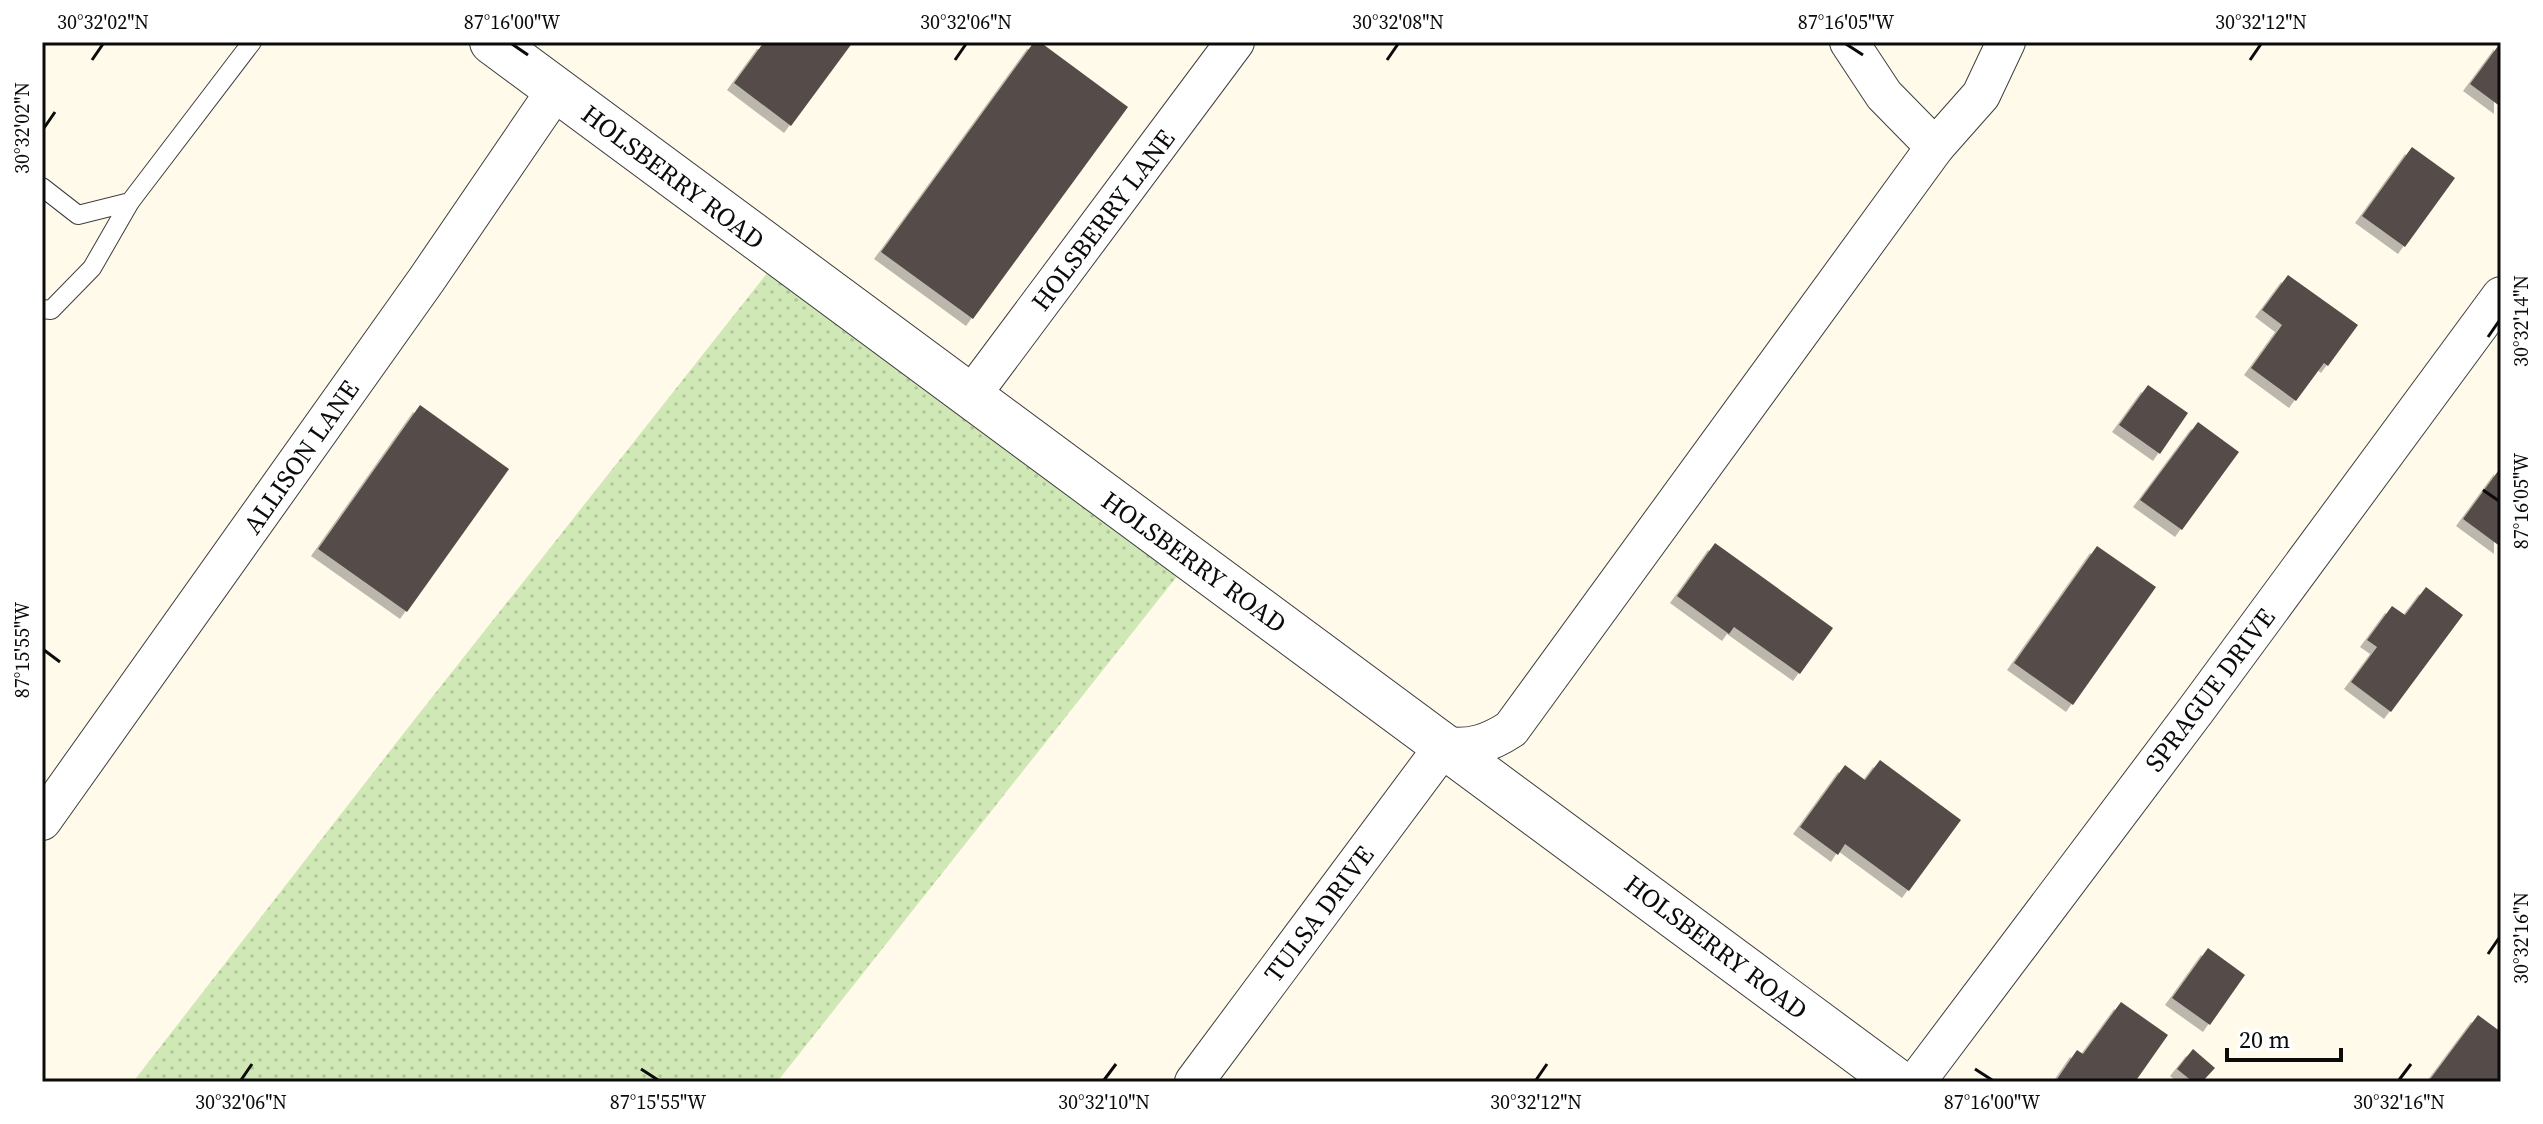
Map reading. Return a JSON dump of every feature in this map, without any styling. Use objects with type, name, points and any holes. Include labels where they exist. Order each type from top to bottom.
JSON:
[{"type":"street","name":"HOLSBERRY ROAD","points":[[492,42],[1898,1082]]},
{"type":"street","name":"HOLSBERRY LANE","points":[[970,397],[1235,42]]},
{"type":"street","points":[[1849,42],[1884,95],[1935,147]]},
{"type":"street","points":[[1444,746],[1465,748],[1491,742],[1511,729],[1935,147],[1981,95],[2006,42]]},
{"type":"street","name":"ALLISON LANE","points":[[42,821],[427,279],[556,90]]},
{"type":"street","name":"SPRAGUE DRIVE","points":[[1916,1082],[2196,710],[2501,296]]},
{"type":"street","name":"TULSA DRIVE","points":[[1194,1082],[1444,746]]},
{"type":"lane","points":[[42,309],[51,310],[92,268],[130,202],[252,42]]},
{"type":"lane","points":[[42,187],[78,215],[130,202]]},
{"type":"green space","points":[[768,272],[1178,575],[777,1082],[133,1082],[407,729]]},
{"type":"building","points":[[764,42],[853,42],[791,126],[734,83]]},
{"type":"building","points":[[1034,42],[1040,42],[1128,107],[973,319],[881,252]]},
{"type":"building","points":[[2501,42],[2501,107],[2470,84]]},
{"type":"building","points":[[2412,147],[2455,178],[2405,247],[2362,216]]},
{"type":"building","points":[[2288,275],[2358,325],[2328,366],[2324,363],[2296,401],[2251,368],[2282,325],[2262,310]]},
{"type":"building","points":[[2148,385],[2188,413],[2160,454],[2119,425]]},
{"type":"building","points":[[420,405],[509,469],[407,612],[318,549]]},
{"type":"building","points":[[2198,422],[2239,452],[2182,530],[2140,500]]},
{"type":"building","points":[[2501,467],[2501,547],[2463,519]]},
{"type":"building","points":[[1715,543],[1833,628],[1800,674],[1734,627],[1729,634],[1677,596]]},
{"type":"building","points":[[2097,546],[2156,587],[2073,705],[2014,663]]},
{"type":"building","points":[[2426,587],[2463,615],[2391,712],[2351,682],[2377,647],[2367,640],[2392,606],[2405,615]]},
{"type":"building","points":[[1880,760],[1961,820],[1909,891],[1845,844],[1838,855],[1800,827],[1845,765],[1865,780]]},
{"type":"building","points":[[2208,948],[2245,975],[2210,1025],[2172,998]]},
{"type":"building","points":[[2121,1002],[2168,1035],[2135,1082],[2055,1082],[2077,1050],[2083,1054]]},
{"type":"building","points":[[2478,1015],[2501,1032],[2500,1082],[2428,1082]]},
{"type":"building","points":[[2193,1049],[2215,1068],[2202,1082],[2193,1082],[2177,1069]]}]
